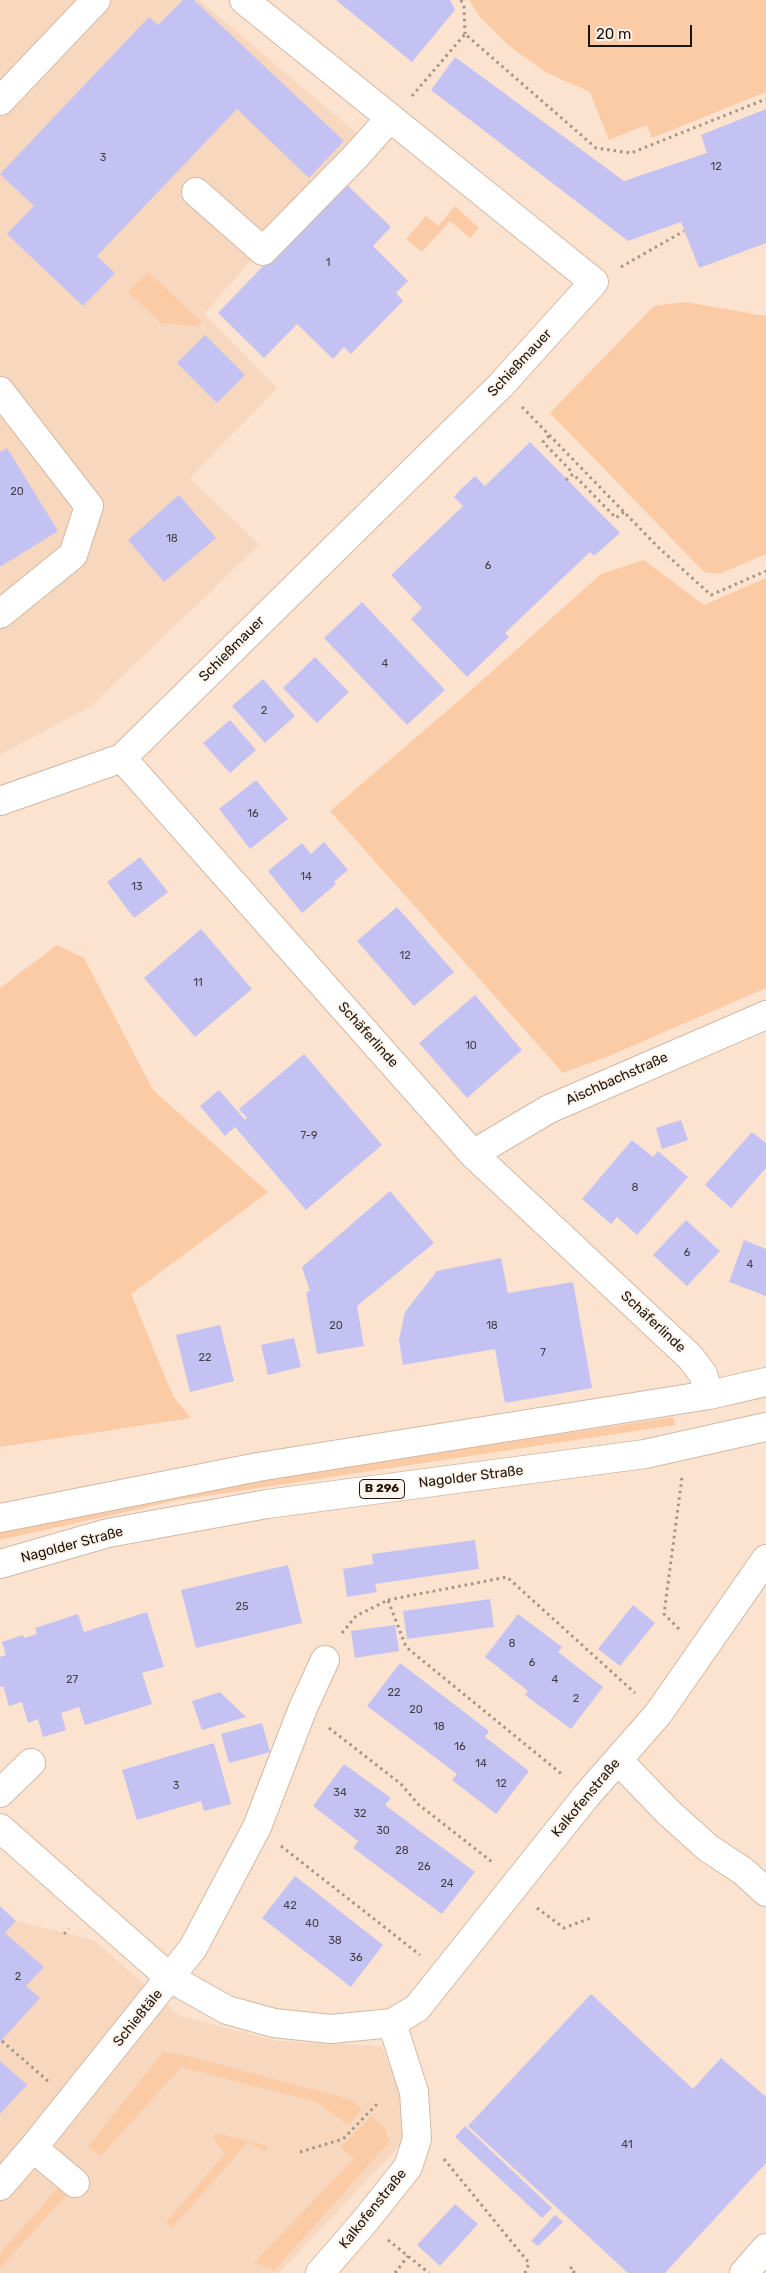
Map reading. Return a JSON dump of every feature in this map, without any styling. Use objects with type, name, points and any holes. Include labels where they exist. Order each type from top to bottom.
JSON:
[{"type":"street","points":[[0,101],[96,0]]},
{"type":"street","points":[[244,0],[594,282]]},
{"type":"street","points":[[196,192],[263,251],[356,156],[390,118]]},
{"type":"street","name":"Schießmauer","points":[[122,758],[500,385],[594,282]]},
{"type":"street","points":[[0,390],[90,506],[73,555],[0,614]]},
{"type":"street","points":[[0,801],[122,758]]},
{"type":"street","name":"Schäferlinde","points":[[122,758],[474,1154],[690,1356],[704,1374],[709,1395]]},
{"type":"street","name":"Aischbachstraße","points":[[474,1154],[549,1109],[766,1015]]},
{"type":"street","points":[[0,1518],[258,1467],[709,1395],[766,1382]]},
{"type":"street","name":"Nagolder Straße","points":[[0,1564],[108,1533],[267,1504],[645,1454],[686,1447],[766,1427]]},
{"type":"street","name":"Kalkofenstraße","points":[[170,1978],[227,2010],[274,2023],[331,2029],[392,2024],[417,2008],[588,1795],[658,1714],[766,1559]]},
{"type":"street","points":[[170,1978],[194,1948],[257,1827],[303,1708],[325,1660]]},
{"type":"street","points":[[618,1760],[674,1817],[708,1848],[743,1871],[766,1892]]},
{"type":"street","points":[[0,1793],[31,1763]]},
{"type":"street","name":"Schießtäle","points":[[0,1828],[170,1978],[33,2148],[0,2186]]},
{"type":"street","name":"Kalkofenstraße","points":[[320,2273],[340,2262],[365,2221],[408,2168],[417,2139],[414,2092],[392,2024]]},
{"type":"street","points":[[33,2148],[75,2183]]},
{"type":"street","points":[[744,2273],[766,2248]]},
{"type":"path","points":[[390,118],[421,88],[464,34],[464,7],[461,0]]},
{"type":"path","points":[[464,34],[596,148],[631,154],[766,99]]},
{"type":"path","points":[[594,282],[684,231]]},
{"type":"path","points":[[500,385],[624,512],[711,595],[766,571]]},
{"type":"path","points":[[549,436],[543,442],[616,518],[624,512]]},
{"type":"path","points":[[566,480],[573,474]]},
{"type":"path","points":[[686,1447],[664,1614],[701,1654]]},
{"type":"path","points":[[325,1660],[334,1641],[356,1616],[388,1600],[507,1577],[658,1714]]},
{"type":"path","points":[[388,1600],[406,1647],[588,1795]]},
{"type":"path","points":[[303,1708],[401,1784],[418,1804],[517,1882]]},
{"type":"path","points":[[257,1827],[444,1975]]},
{"type":"path","points":[[543,1912],[564,1928],[590,1918]]},
{"type":"path","points":[[2,2041],[20,2056]]},
{"type":"path","points":[[300,2152],[343,2139],[378,2102]]},
{"type":"path","points":[[417,2139],[444,2146],[443,2158],[529,2263],[525,2273]]},
{"type":"path","points":[[365,2221],[428,2273]]},
{"type":"path","points":[[394,2273],[408,2256]]},
{"type":"path","points":[[572,2267],[570,2268],[575,2273]]},
{"type":"shaded area","points":[[0,0],[199,0],[360,136],[204,314],[277,388],[190,478],[259,545],[91,706],[0,755]]},
{"type":"shaded area","points":[[469,0],[766,0],[766,92],[652,138],[647,125],[609,140],[590,92],[545,72],[508,45],[480,17]]},
{"type":"shaded area","points":[[455,206],[479,228],[470,238],[450,221],[422,252],[406,239],[426,216],[438,226]]},
{"type":"shaded area","points":[[148,272],[202,322],[197,326],[161,323],[128,292]]},
{"type":"shaded area","points":[[685,302],[766,316],[766,554],[719,574],[704,572],[550,413],[654,306]]},
{"type":"shaded area","points":[[644,560],[704,605],[766,578],[766,988],[609,1056],[563,1073],[330,811],[469,692],[601,574]]},
{"type":"shaded area","points":[[57,945],[84,958],[153,1090],[268,1192],[131,1294],[173,1396],[191,1418],[0,1447],[0,988]]},
{"type":"shaded area","points":[[673,1417],[675,1425],[179,1500],[0,1540],[0,1530],[178,1492]]},
{"type":"shaded area","points":[[0,1906],[16,1921],[94,1940],[180,2016],[277,2041],[382,2046],[402,2099],[407,2138],[279,2273],[0,2273]]},
{"type":"shaded area","points":[[163,2052],[180,2054],[352,2100],[362,2109],[349,2125],[316,2102],[181,2067],[101,2156],[88,2147]]},
{"type":"shaded area","points":[[372,2116],[385,2128],[389,2142],[275,2270],[254,2263],[354,2158],[340,2147]]},
{"type":"shaded area","points":[[216,2133],[268,2146],[268,2149],[264,2151],[248,2142],[172,2228],[166,2222],[225,2154],[215,2141],[214,2136]]},
{"type":"shaded area","points":[[60,2186],[71,2190],[0,2268],[0,2253]]},
{"type":"building","points":[[183,0],[194,0],[344,141],[309,178],[237,109],[97,256],[115,273],[83,306],[7,234],[34,206],[0,174],[149,17],[158,25]]},
{"type":"building","points":[[336,0],[450,0],[455,10],[412,62]]},
{"type":"building","points":[[455,57],[624,181],[707,153],[701,135],[766,109],[766,243],[699,268],[681,222],[628,241],[431,90]]},
{"type":"building","points":[[344,182],[391,227],[373,246],[408,281],[396,293],[403,301],[351,354],[344,347],[333,359],[297,324],[264,358],[218,313]]},
{"type":"building","points":[[205,335],[245,375],[217,403],[177,363]]},
{"type":"building","points":[[530,442],[620,533],[594,556],[590,552],[505,633],[509,637],[467,677],[411,619],[422,608],[391,575],[463,506],[454,497],[460,490],[475,476],[485,486]]},
{"type":"building","points":[[7,448],[58,531],[0,567],[0,452]]},
{"type":"building","points":[[179,495],[216,538],[164,582],[128,540]]},
{"type":"building","points":[[362,602],[445,690],[407,725],[324,638]]},
{"type":"building","points":[[315,657],[349,692],[317,723],[283,688]]},
{"type":"building","points":[[263,679],[295,716],[265,743],[232,706]]},
{"type":"building","points":[[230,720],[256,750],[230,773],[203,743]]},
{"type":"building","points":[[256,780],[288,819],[250,849],[219,809]]},
{"type":"building","points":[[324,842],[348,870],[334,882],[336,884],[302,913],[268,871],[302,843],[311,854]]},
{"type":"building","points":[[140,857],[168,892],[134,918],[107,882]]},
{"type":"building","points":[[397,907],[454,972],[414,1006],[357,941]]},
{"type":"building","points":[[201,929],[252,989],[195,1037],[144,978]]},
{"type":"building","points":[[475,995],[522,1050],[467,1098],[419,1043]]},
{"type":"building","points":[[304,1054],[382,1145],[306,1210],[235,1127],[225,1136],[200,1106],[219,1090],[245,1120],[247,1118],[239,1109]]},
{"type":"building","points":[[681,1120],[688,1140],[662,1149],[656,1128]]},
{"type":"building","points":[[752,1132],[766,1143],[766,1168],[731,1208],[705,1185]]},
{"type":"building","points":[[632,1140],[653,1157],[658,1151],[688,1177],[637,1235],[617,1217],[611,1224],[582,1199]]},
{"type":"building","points":[[390,1191],[434,1243],[357,1306],[364,1346],[317,1354],[306,1292],[310,1291],[302,1267]]},
{"type":"building","points":[[686,1220],[720,1251],[687,1286],[653,1255]]},
{"type":"building","points":[[744,1240],[766,1249],[766,1296],[729,1282]]},
{"type":"building","points":[[501,1258],[508,1293],[573,1282],[592,1388],[505,1403],[495,1349],[403,1365],[399,1340],[405,1312],[437,1271]]},
{"type":"building","points":[[220,1325],[234,1381],[190,1392],[176,1335]]},
{"type":"building","points":[[294,1338],[301,1367],[268,1375],[261,1345]]},
{"type":"building","points":[[475,1540],[479,1569],[375,1584],[377,1592],[347,1597],[343,1569],[373,1564],[372,1554]]},
{"type":"building","points":[[288,1565],[302,1623],[196,1648],[181,1590]]},
{"type":"building","points":[[490,1599],[494,1627],[407,1639],[403,1611]]},
{"type":"building","points":[[633,1605],[655,1623],[620,1666],[598,1649]]},
{"type":"building","points":[[147,1612],[164,1667],[142,1673],[152,1704],[85,1725],[79,1707],[61,1713],[66,1730],[43,1737],[38,1719],[28,1723],[22,1702],[9,1706],[3,1686],[0,1687],[0,1657],[6,1655],[2,1642],[23,1635],[24,1638],[37,1634],[35,1628],[78,1614],[84,1632]]},
{"type":"building","points":[[518,1614],[562,1647],[558,1652],[603,1687],[571,1729],[525,1695],[528,1691],[485,1657]]},
{"type":"building","points":[[395,1625],[399,1651],[355,1658],[351,1631]]},
{"type":"building","points":[[400,1663],[489,1731],[485,1737],[529,1771],[496,1814],[452,1780],[457,1774],[367,1706]]},
{"type":"building","points":[[220,1692],[246,1717],[202,1730],[192,1701]]},
{"type":"building","points":[[262,1723],[270,1752],[229,1763],[221,1734]]},
{"type":"building","points":[[214,1743],[231,1804],[204,1811],[201,1801],[137,1820],[122,1770]]},
{"type":"building","points":[[344,1764],[391,1798],[385,1805],[475,1872],[442,1914],[353,1848],[358,1841],[313,1806]]},
{"type":"building","points":[[295,1876],[383,1945],[351,1987],[262,1918]]},
{"type":"building","points":[[0,1906],[16,1921],[5,1933],[44,1967],[26,1986],[40,1998],[0,2042]]},
{"type":"building","points":[[591,1994],[693,2089],[721,2058],[766,2097],[766,2163],[665,2273],[628,2273],[468,2126]]},
{"type":"building","points":[[0,2061],[27,2085],[0,2114]]},
{"type":"building","points":[[465,2126],[552,2208],[542,2218],[455,2137]]},
{"type":"building","points":[[455,2204],[478,2224],[440,2266],[417,2245]]},
{"type":"building","points":[[555,2215],[563,2222],[538,2246],[531,2241]]}]
